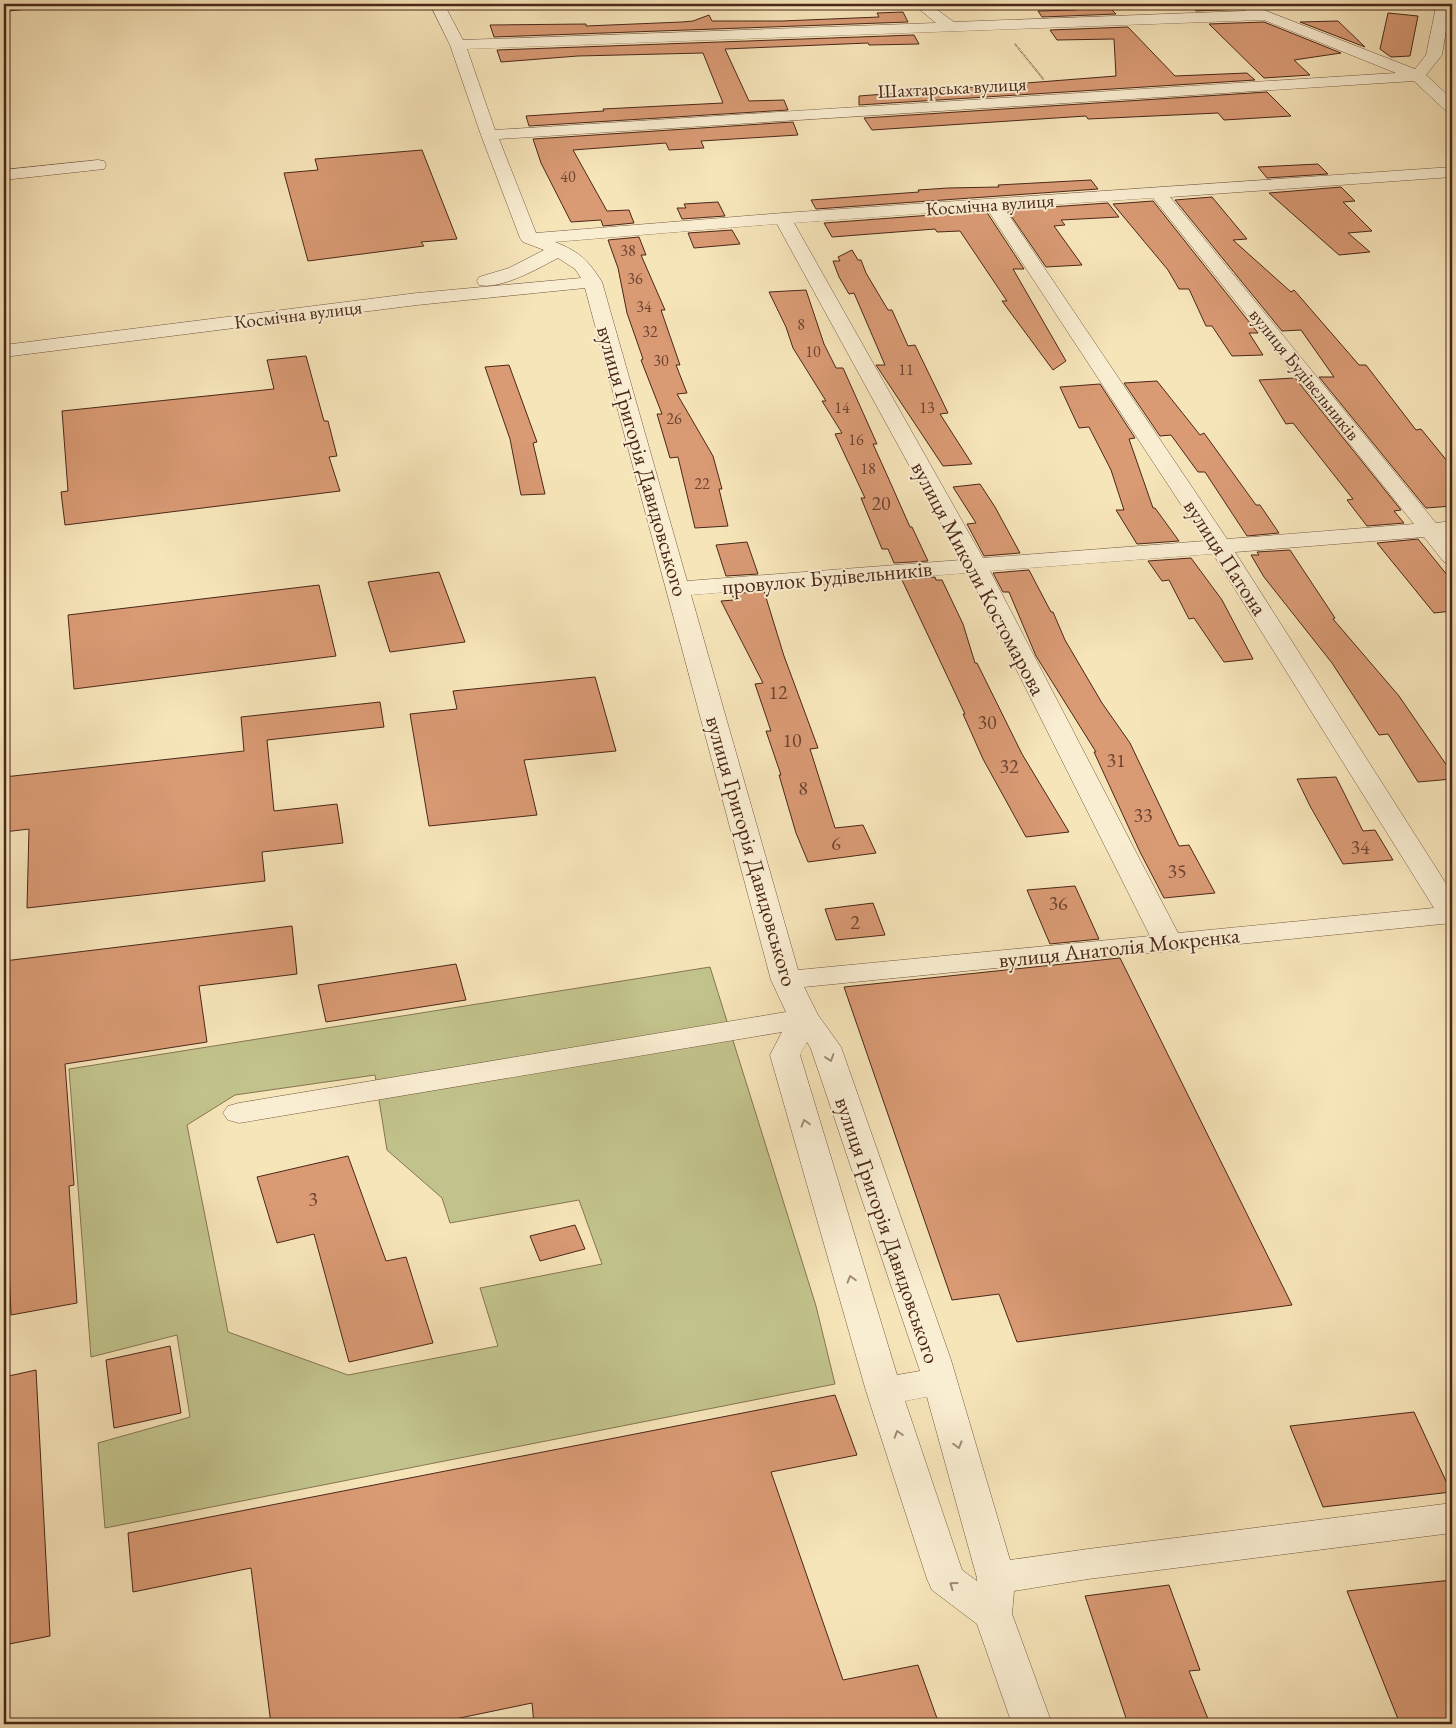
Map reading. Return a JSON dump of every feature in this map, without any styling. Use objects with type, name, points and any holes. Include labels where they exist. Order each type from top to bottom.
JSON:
[{"type":"street","points":[[437,4],[458,45],[489,135],[528,238]]},
{"type":"street","points":[[920,4],[951,27]]},
{"type":"street","points":[[1238,4],[1418,76],[1452,108]]},
{"type":"street","points":[[1418,76],[1434,55],[1442,4]]},
{"type":"street","points":[[458,45],[1267,15]]},
{"type":"street","name":"Шахтарська вулиця","points":[[489,135],[1418,76]]},
{"type":"street","points":[[4,174],[98,165]]},
{"type":"street","name":"Космічна вулиця","points":[[528,238],[783,218],[1452,172]]},
{"type":"street","name":"вулиця Будівельників","points":[[1158,192],[1441,529],[1452,556]]},
{"type":"street","name":"вулиця Патона","points":[[992,204],[1220,546],[1452,915]]},
{"type":"street","name":"вулиця Миколи Костомарова","points":[[783,218],[974,565],[1168,942]]},
{"type":"street","name":"вулиця Григорія Давидовського","points":[[528,238],[559,250],[582,265],[594,282],[786,980],[804,1018],[826,1047],[934,1360],[994,1596],[1032,1724]]},
{"type":"street","points":[[417,299],[467,287],[516,272],[559,250]]},
{"type":"street","name":"Космічна вулиця","points":[[4,351],[417,299],[594,282]]},
{"type":"street","name":"провулок Будівельників","points":[[680,589],[1441,529]]},
{"type":"street","name":"вулиця Анатолія Мокренка","points":[[786,980],[1452,915]]},
{"type":"street","points":[[238,1113],[731,1032],[804,1018]]},
{"type":"street","points":[[804,1018],[785,1056],[884,1391],[946,1579],[994,1596],[1088,1564],[1452,1518]]},
{"type":"street","points":[[884,1391],[939,1381]]},
{"type":"path","points":[[1000,25],[1060,100]]},
{"type":"green space","points":[[710,967],[816,1306],[835,1384],[105,1528],[98,1443],[190,1417],[177,1335],[91,1357],[69,1069]],"holes":[[[375,1075],[387,1150],[442,1198],[450,1223],[579,1200],[602,1264],[480,1288],[498,1346],[348,1375],[228,1332],[187,1125],[235,1095]]]},
{"type":"building","points":[[1106,4],[1116,14],[1042,17],[1038,11],[1076,10],[1072,5]]},
{"type":"building","points":[[1189,4],[1248,4],[1242,9],[1196,11]]},
{"type":"building","points":[[903,12],[908,22],[494,37],[490,25],[586,24],[586,26],[682,22],[693,21],[709,15],[712,21],[782,21],[879,17],[877,13]]},
{"type":"building","points":[[1388,13],[1418,16],[1410,56],[1391,57],[1380,49]]},
{"type":"building","points":[[1338,21],[1365,47],[1300,22]]},
{"type":"building","points":[[1264,22],[1341,53],[1294,60],[1310,75],[1264,78],[1209,24]]},
{"type":"building","points":[[1128,27],[1175,76],[1247,73],[1255,80],[859,105],[859,96],[1116,76],[1114,39],[1057,40],[1050,30]]},
{"type":"building","points":[[914,35],[919,44],[869,45],[868,43],[725,49],[749,101],[784,100],[788,110],[529,126],[526,116],[604,111],[603,109],[723,103],[703,53],[578,56],[501,62],[497,50]]},
{"type":"building","points":[[1267,92],[1291,116],[1224,120],[1218,113],[1088,119],[1086,116],[872,130],[864,118]]},
{"type":"building","points":[[793,122],[798,135],[701,141],[704,148],[669,150],[666,143],[573,150],[607,211],[629,210],[634,223],[603,226],[601,220],[571,222],[541,163],[533,139]]},
{"type":"building","points":[[422,150],[457,239],[421,242],[424,246],[308,261],[284,173],[318,170],[315,159]]},
{"type":"building","points":[[1318,164],[1328,174],[1267,178],[1258,167]]},
{"type":"building","points":[[1091,180],[1098,189],[816,209],[811,200],[919,192],[918,190],[999,187],[998,185]]},
{"type":"building","points":[[1341,187],[1355,201],[1343,202],[1372,231],[1348,233],[1370,252],[1339,255],[1269,193]]},
{"type":"building","points":[[1212,197],[1247,239],[1233,240],[1291,292],[1294,290],[1359,365],[1366,365],[1416,430],[1421,429],[1452,467],[1452,506],[1426,508],[1319,377],[1334,377],[1301,330],[1282,331],[1175,200]]},
{"type":"building","points":[[1153,201],[1258,333],[1249,333],[1263,355],[1232,356],[1212,326],[1206,326],[1189,289],[1179,289],[1168,270],[1113,204]]},
{"type":"building","points":[[718,202],[725,216],[682,219],[677,208],[686,208],[684,204]]},
{"type":"building","points":[[1108,203],[1119,217],[1061,220],[1065,225],[1054,226],[1082,265],[1046,267],[1007,210]]},
{"type":"building","points":[[986,211],[1024,269],[1013,269],[1066,361],[1053,370],[1002,301],[1007,301],[960,231],[937,232],[935,229],[832,237],[824,223]]},
{"type":"building","points":[[732,230],[740,244],[694,248],[688,233]]},
{"type":"building","points":[[639,237],[646,255],[641,255],[665,310],[661,310],[680,365],[676,365],[687,393],[677,394],[713,456],[722,489],[719,489],[728,526],[695,528],[678,457],[670,458],[657,414],[662,414],[641,360],[643,359],[627,313],[618,268],[608,240]]},
{"type":"building","points":[[852,250],[858,260],[861,260],[866,273],[888,310],[892,310],[908,346],[915,345],[948,413],[940,414],[972,464],[943,466],[876,365],[885,365],[854,293],[849,294],[839,277],[833,261],[840,261],[838,257]]},
{"type":"building","points":[[806,290],[824,344],[836,368],[843,368],[877,444],[873,444],[910,527],[912,527],[928,561],[894,563],[888,549],[882,549],[861,498],[865,498],[835,434],[842,433],[822,401],[826,401],[793,348],[786,327],[769,292]]},
{"type":"building","points":[[306,356],[324,421],[328,421],[337,456],[329,457],[340,491],[65,525],[61,492],[68,491],[62,411],[274,389],[267,360]]},
{"type":"building","points":[[509,365],[537,442],[533,443],[545,494],[521,495],[510,439],[485,367]]},
{"type":"building","points":[[1295,378],[1401,510],[1394,511],[1404,523],[1367,526],[1347,500],[1353,499],[1293,423],[1286,424],[1259,380]]},
{"type":"building","points":[[1157,381],[1200,435],[1204,433],[1256,505],[1260,505],[1279,533],[1247,536],[1205,472],[1198,472],[1171,435],[1160,436],[1124,383]]},
{"type":"building","points":[[1100,384],[1135,438],[1129,439],[1153,508],[1155,508],[1179,541],[1137,544],[1116,510],[1124,510],[1111,470],[1089,427],[1079,428],[1060,387]]},
{"type":"building","points":[[980,484],[1020,553],[984,556],[967,524],[976,523],[953,487]]},
{"type":"building","points":[[1418,539],[1452,581],[1452,611],[1434,613],[1377,543]]},
{"type":"building","points":[[747,542],[758,574],[726,576],[716,545]]},
{"type":"building","points":[[1290,550],[1335,618],[1333,619],[1399,696],[1452,773],[1452,779],[1418,782],[1388,734],[1379,735],[1332,663],[1264,577],[1251,555],[1259,555],[1257,552]]},
{"type":"building","points":[[1191,558],[1222,600],[1253,659],[1224,662],[1194,618],[1189,619],[1169,580],[1162,581],[1148,561]]},
{"type":"building","points":[[1029,570],[1051,612],[1053,612],[1065,640],[1102,703],[1130,743],[1179,846],[1189,845],[1215,893],[1164,898],[1140,852],[1094,752],[1096,752],[1036,656],[1009,592],[1003,592],[993,573]]},
{"type":"building","points":[[439,572],[465,642],[390,652],[368,582]]},
{"type":"building","points":[[935,577],[936,580],[942,580],[963,624],[975,663],[977,663],[1022,754],[1069,832],[1026,837],[983,759],[963,714],[965,714],[902,580]]},
{"type":"building","points":[[319,585],[336,656],[74,689],[68,615]]},
{"type":"building","points":[[764,591],[784,656],[818,748],[810,749],[835,828],[863,825],[876,853],[808,862],[796,833],[779,775],[781,775],[766,731],[771,731],[755,684],[763,683],[721,601],[734,600],[732,594]]},
{"type":"building","points":[[595,677],[616,751],[524,760],[537,815],[429,826],[410,714],[457,709],[453,691]]},
{"type":"building","points":[[380,702],[384,727],[267,740],[274,811],[337,804],[343,843],[262,852],[265,881],[27,908],[29,829],[4,832],[4,777],[244,751],[241,717]]},
{"type":"building","points":[[1336,777],[1363,831],[1375,830],[1393,860],[1343,864],[1297,779]]},
{"type":"building","points":[[1075,886],[1099,939],[1050,944],[1027,890]]},
{"type":"building","points":[[873,903],[885,935],[836,940],[825,909]]},
{"type":"building","points":[[292,926],[297,974],[199,986],[207,1042],[65,1064],[74,1185],[69,1186],[77,1303],[11,1315],[4,1139],[4,961]]},
{"type":"building","points":[[1120,958],[1292,1305],[1017,1342],[999,1294],[952,1300],[844,987]]},
{"type":"building","points":[[456,964],[466,1000],[326,1022],[318,985]]},
{"type":"building","points":[[348,1156],[386,1261],[406,1257],[433,1343],[349,1362],[314,1234],[277,1243],[257,1177]]},
{"type":"building","points":[[575,1225],[585,1249],[540,1261],[530,1236]]},
{"type":"building","points":[[170,1346],[181,1413],[114,1428],[106,1360]]},
{"type":"building","points":[[36,1370],[50,1636],[4,1645],[4,1377]]},
{"type":"building","points":[[835,1395],[857,1455],[771,1472],[843,1680],[918,1665],[939,1724],[534,1724],[532,1703],[431,1724],[271,1724],[251,1568],[133,1592],[128,1533]]},
{"type":"building","points":[[1414,1412],[1451,1492],[1323,1507],[1290,1426]]},
{"type":"building","points":[[1452,1580],[1452,1724],[1400,1724],[1347,1591]]},
{"type":"building","points":[[1169,1585],[1200,1670],[1189,1671],[1210,1724],[1128,1724],[1085,1596]]},
{"type":"railway","points":[[4,10],[41,6]]}]
